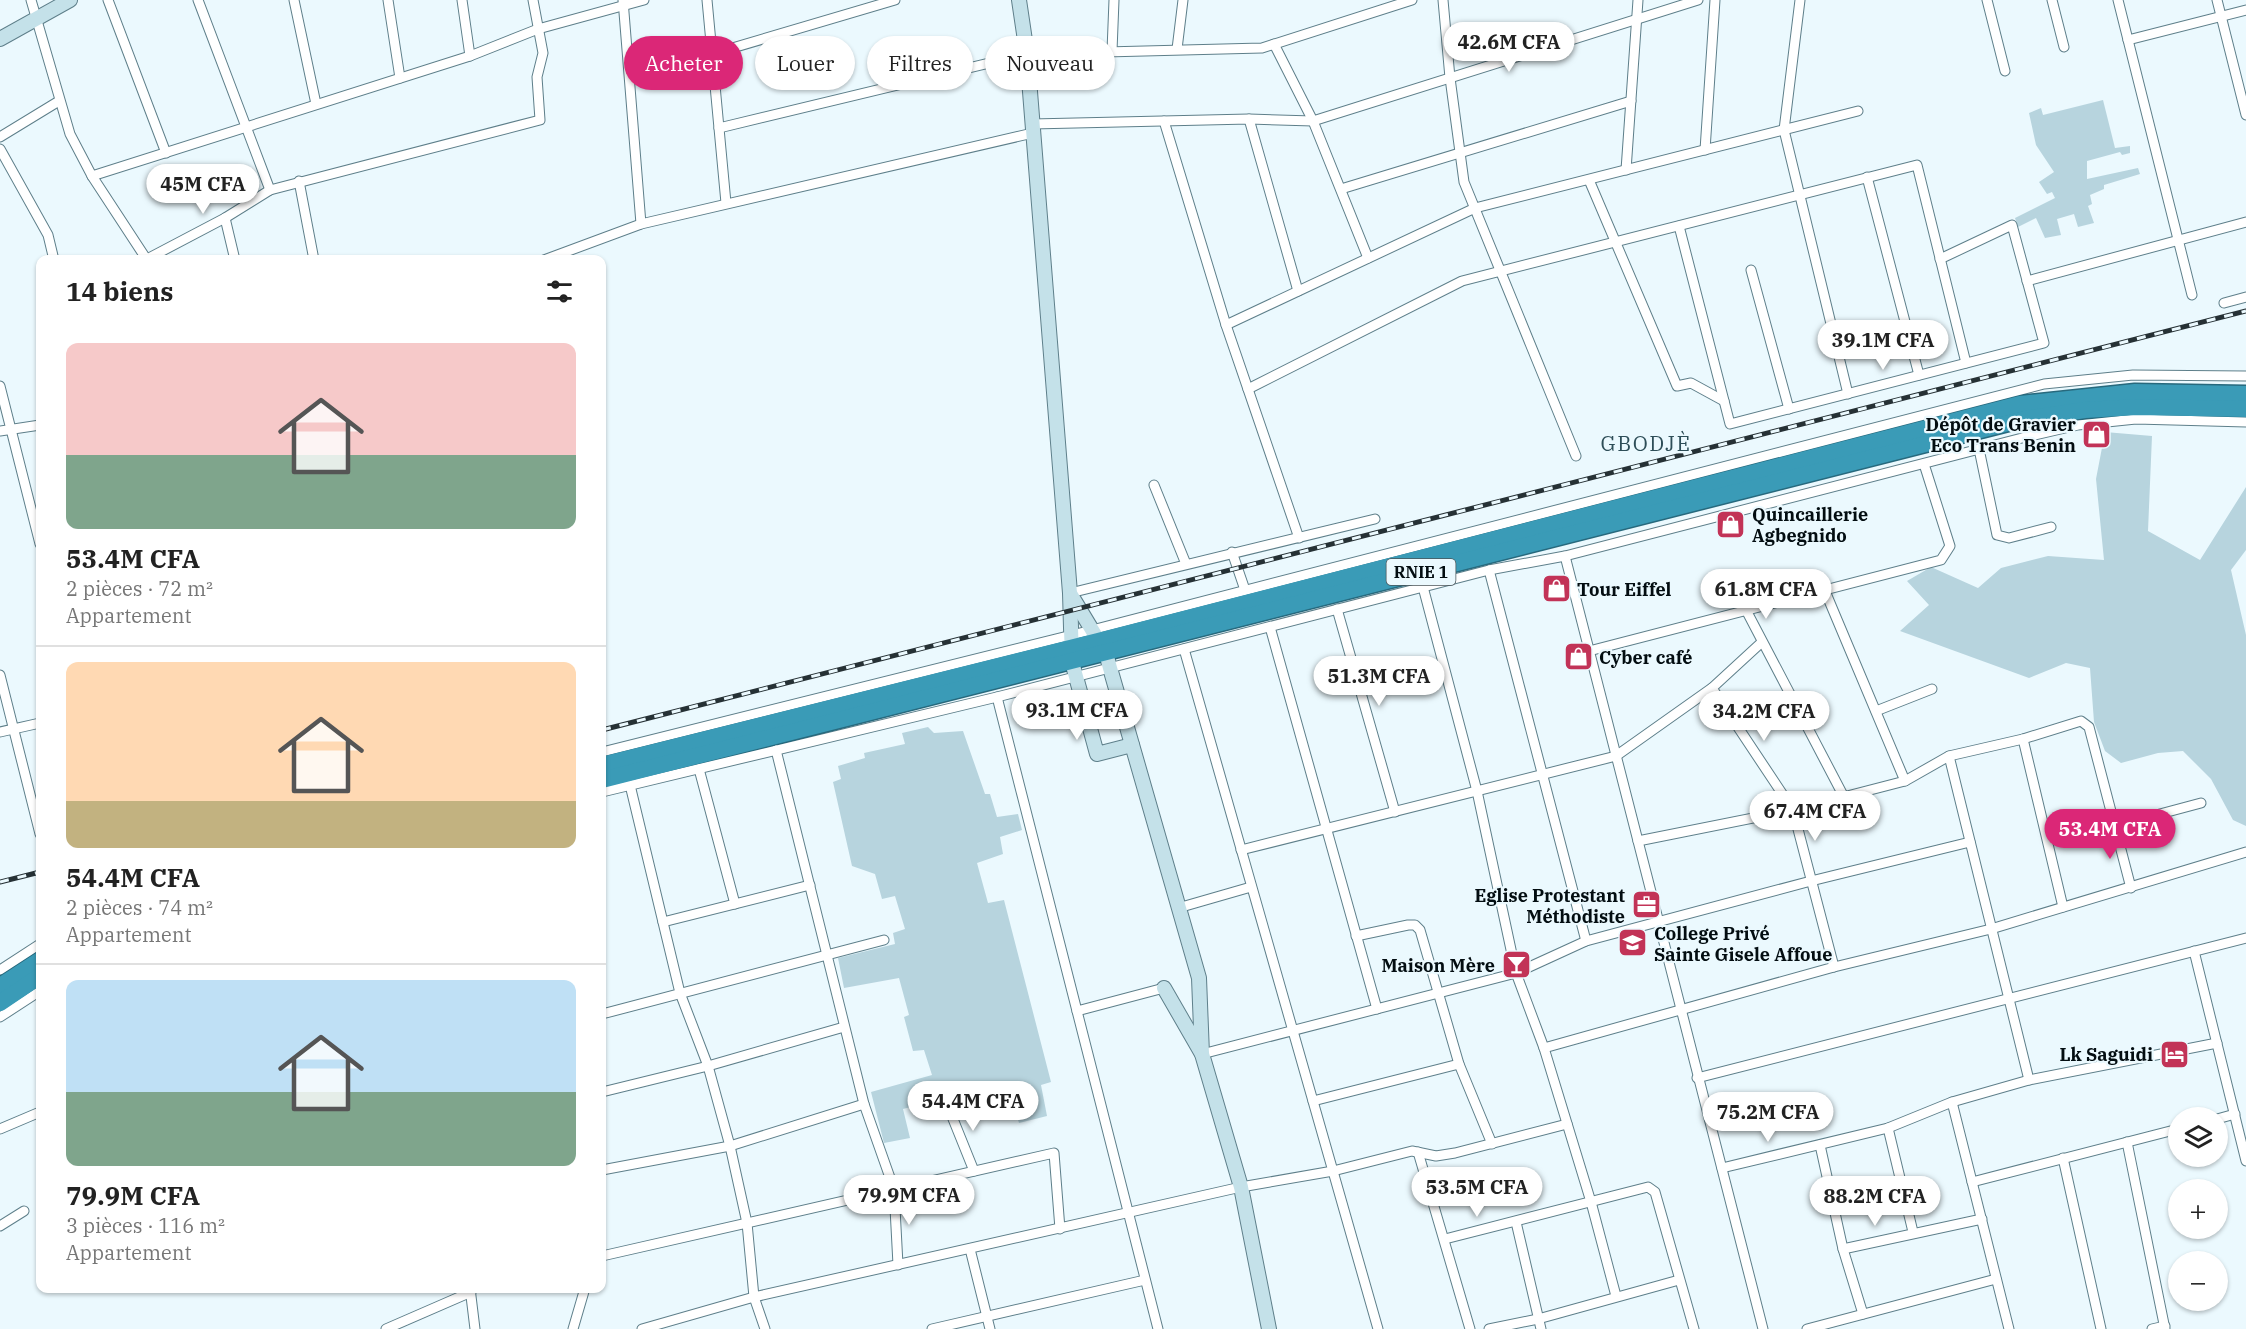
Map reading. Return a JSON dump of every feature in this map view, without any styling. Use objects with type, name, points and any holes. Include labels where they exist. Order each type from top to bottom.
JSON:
[{"type":"highway","name":"RNIE 1","points":[[1101,648],[2020,404],[2135,392],[2246,393]]},
{"type":"highway","name":"RNIE 1","points":[[606,779],[1073,655],[2024,419],[2116,408],[2246,409]]},
{"type":"highway","name":"RNIE 1","points":[[606,764],[1073,655]]},
{"type":"highway","points":[[0,986],[36,963]]},
{"type":"highway","points":[[0,1003],[36,979]]},
{"type":"street","points":[[31,0],[70,134],[92,176],[144,255]]},
{"type":"street","points":[[0,39],[70,0]]},
{"type":"street","points":[[108,0],[166,153]]},
{"type":"street","points":[[198,0],[270,190]]},
{"type":"street","points":[[294,0],[316,104]]},
{"type":"street","points":[[388,0],[400,78]]},
{"type":"street","points":[[462,0],[470,56]]},
{"type":"street","points":[[155,255],[225,218],[270,190],[540,120],[537,77],[543,52],[533,0]]},
{"type":"street","points":[[92,176],[470,56],[538,29],[623,3],[644,0]]},
{"type":"street","points":[[707,0],[710,36]]},
{"type":"street","points":[[743,45],[895,0]]},
{"type":"street","points":[[1018,0],[1024,36]]},
{"type":"street","points":[[1113,36],[1114,0]]},
{"type":"street","points":[[1177,49],[1183,0]]},
{"type":"street","points":[[1115,51],[1262,48],[1412,0]]},
{"type":"street","points":[[1443,0],[1450,78],[1464,182],[1576,456]]},
{"type":"street","points":[[1626,170],[1638,0]]},
{"type":"street","points":[[557,255],[641,224],[1032,129],[1164,121],[1249,119],[1313,121],[1698,0]]},
{"type":"street","points":[[1705,150],[1715,0]]},
{"type":"street","points":[[1800,0],[1784,130],[1848,394]]},
{"type":"street","points":[[1987,0],[2006,71]]},
{"type":"street","points":[[2052,0],[2064,47]]},
{"type":"street","points":[[2118,0],[2192,295]]},
{"type":"street","points":[[2217,0],[2246,115]]},
{"type":"street","points":[[623,3],[641,224]]},
{"type":"street","points":[[2128,40],[2246,10]]},
{"type":"street","points":[[1274,44],[1313,121],[1368,258]]},
{"type":"street","points":[[719,128],[985,64]]},
{"type":"street","points":[[715,90],[726,203]]},
{"type":"street","points":[[1029,90],[1073,655],[1096,754],[1132,745]]},
{"type":"street","points":[[1341,189],[1631,101]]},
{"type":"street","points":[[0,137],[59,102]]},
{"type":"street","points":[[1226,325],[1475,208],[1858,111]]},
{"type":"street","points":[[1249,119],[1298,291]]},
{"type":"street","points":[[1164,121],[1226,325],[1299,538]]},
{"type":"street","points":[[0,149],[48,235],[53,255]]},
{"type":"street","points":[[1248,389],[1462,281],[1917,165],[1966,363]]},
{"type":"street","points":[[1868,177],[1919,375]]},
{"type":"street","points":[[1589,180],[1677,386],[1690,383],[1724,401]]},
{"type":"street","points":[[299,181],[313,255]]},
{"type":"street","points":[[225,218],[234,255]]},
{"type":"street","points":[[2027,281],[2246,222]]},
{"type":"street","points":[[1679,226],[1730,424],[2044,343],[2012,225],[1940,259]]},
{"type":"street","points":[[1751,270],[1789,409]]},
{"type":"street","points":[[2224,303],[2246,297]]},
{"type":"street","points":[[606,751],[1101,648],[1245,590],[2044,384],[2133,375],[2246,376]]},
{"type":"street","points":[[0,386],[36,528]]},
{"type":"street","points":[[1101,648],[1184,649],[1489,570],[1565,556],[2078,425],[2136,419],[2246,422]]},
{"type":"street","points":[[0,431],[36,426]]},
{"type":"street","points":[[1978,449],[1997,535],[2010,538],[2051,527]]},
{"type":"street","points":[[1589,651],[1941,560],[1950,546],[1924,464]]},
{"type":"street","points":[[1154,485],[1186,564]]},
{"type":"street","points":[[1070,593],[1375,519]]},
{"type":"street","points":[[1232,552],[1245,590]]},
{"type":"street","points":[[1565,556],[1763,1329]]},
{"type":"street","points":[[1489,570],[1586,941]]},
{"type":"street","points":[[1423,587],[1477,791],[1516,973],[1544,1048],[1591,1202],[1616,1296]]},
{"type":"street","points":[[1825,591],[1905,782]]},
{"type":"street","points":[[1070,593],[1101,648],[1132,745],[1199,978],[1202,1054]]},
{"type":"street","points":[[1337,609],[1395,812]]},
{"type":"street","points":[[1746,610],[1844,797]]},
{"type":"street","points":[[1270,627],[1377,1009]]},
{"type":"street","points":[[1241,850],[1616,756],[1712,688],[1762,642]]},
{"type":"street","points":[[1184,649],[1378,1329]]},
{"type":"street","points":[[606,791],[997,697],[1073,655]]},
{"type":"street","points":[[0,675],[36,818]]},
{"type":"street","points":[[1712,688],[1793,810],[1834,967]]},
{"type":"street","points":[[1876,711],[1932,689]]},
{"type":"street","points":[[997,697],[1158,1329]]},
{"type":"street","points":[[1638,841],[1793,810],[1905,782],[1949,756],[2023,739],[2081,721],[2086,723],[2131,888]]},
{"type":"street","points":[[0,732],[36,724]]},
{"type":"street","points":[[2023,739],[2063,907]]},
{"type":"street","points":[[776,750],[864,1104],[894,1189],[898,1265]]},
{"type":"street","points":[[1949,756],[2029,1080]]},
{"type":"street","points":[[699,768],[735,904]]},
{"type":"street","points":[[630,785],[680,993],[708,1066],[730,1146],[747,1223],[754,1297],[765,1329]]},
{"type":"street","points":[[2115,826],[2201,803]]},
{"type":"street","points":[[1202,1054],[1516,973],[1586,941],[1811,880],[1970,842]]},
{"type":"street","points":[[1544,1048],[1680,1008],[1834,967],[1991,929],[2246,852]]},
{"type":"street","points":[[663,922],[810,885]]},
{"type":"street","points":[[1178,908],[1251,886]]},
{"type":"street","points":[[1356,936],[1415,925],[1425,942],[1460,1064],[1492,1144]]},
{"type":"street","points":[[1697,1078],[2246,938]]},
{"type":"street","points":[[606,1013],[884,940]]},
{"type":"street","points":[[0,970],[36,947]]},
{"type":"street","points":[[2194,951],[2245,1149],[2246,1161]]},
{"type":"street","points":[[1077,1011],[1164,987],[1202,1054],[1241,1187],[1269,1329]]},
{"type":"street","points":[[0,1017],[36,994]]},
{"type":"street","points":[[606,1091],[708,1066],[844,1027]]},
{"type":"street","points":[[1722,1168],[1888,1128],[1952,1102],[2029,1080],[2217,1043]]},
{"type":"street","points":[[1312,1101],[1460,1064]]},
{"type":"street","points":[[1952,1102],[2009,1329]]},
{"type":"street","points":[[606,1169],[730,1146],[864,1104]]},
{"type":"street","points":[[947,1104],[974,1171]]},
{"type":"street","points":[[0,1129],[36,1114]]},
{"type":"street","points":[[2228,1116],[2235,1114]]},
{"type":"street","points":[[642,1329],[754,1297],[1241,1187],[1333,1171],[1418,1152],[1436,1156],[1567,1124]]},
{"type":"street","points":[[1888,1128],[1913,1232]]},
{"type":"street","points":[[1972,1182],[2168,1132]]},
{"type":"street","points":[[2127,1142],[2165,1327],[2152,1329]]},
{"type":"street","points":[[1820,1145],[1843,1249],[1863,1314]]},
{"type":"street","points":[[1418,1152],[1470,1329]]},
{"type":"street","points":[[606,1255],[1054,1153],[1060,1229]]},
{"type":"street","points":[[2063,1158],[2101,1329]]},
{"type":"street","points":[[1445,1239],[1648,1187],[1652,1189],[1694,1329]]},
{"type":"street","points":[[0,1226],[24,1211]]},
{"type":"street","points":[[1843,1249],[1982,1218]]},
{"type":"street","points":[[1516,1222],[1541,1329]]},
{"type":"street","points":[[970,1249],[990,1329]]},
{"type":"street","points":[[1807,1329],[1996,1279]]},
{"type":"street","points":[[933,1329],[1145,1280]]},
{"type":"street","points":[[1489,1329],[1538,1319],[1678,1280]]},
{"type":"street","points":[[386,1329],[464,1293]]},
{"type":"street","points":[[470,1293],[475,1329]]},
{"type":"street","points":[[573,1329],[584,1293]]},
{"type":"shaded area","points":[[2103,100],[2115,148],[2130,146],[2130,153],[2122,155],[2120,152],[2087,161],[2087,179],[2138,168],[2140,174],[2104,185],[2104,189],[2090,195],[2092,204],[2088,206],[2094,223],[2078,227],[2074,214],[2057,219],[2061,235],[2045,238],[2036,218],[2018,227],[2015,218],[2055,198],[2052,192],[2047,194],[2039,182],[2054,172],[2036,145],[2029,113],[2041,108],[2043,115]]},
{"type":"shaded area","points":[[2105,432],[2152,436],[2148,531],[2200,560],[2246,487],[2246,550],[2231,570],[2246,635],[2246,826],[2233,820],[2211,779],[2183,751],[2158,753],[2121,763],[2105,751],[2094,722],[2090,668],[2066,663],[2029,678],[1900,631],[1929,605],[1907,581],[1931,567],[1978,588],[2001,568],[2048,556],[2104,560],[2096,479]]},
{"type":"shaded area","points":[[928,727],[934,733],[963,731],[985,794],[990,794],[997,817],[1018,814],[1022,830],[1000,837],[1003,854],[977,863],[988,903],[1004,900],[1051,1082],[1041,1085],[1047,1116],[1019,1123],[1015,1109],[991,1115],[984,1088],[903,1109],[910,1138],[884,1143],[871,1092],[932,1075],[924,1050],[913,1051],[904,1017],[909,1015],[899,978],[844,988],[838,958],[895,944],[893,933],[905,929],[895,896],[882,899],[875,874],[852,866],[833,782],[841,779],[838,766],[865,758],[864,753],[905,744],[902,733]]},
{"type":"railway","points":[[606,729],[2246,311]]},
{"type":"railway","points":[[0,882],[36,873]]},
{"type":"place","name":"Dépôt de Gravier Eco Trans Benin","points":[[2097,434]]},
{"type":"place","name":"Quincaillerie Agbegnido","points":[[1731,524]]},
{"type":"place","name":"Tour Eiffel","points":[[1556,589]]},
{"type":"place","name":"Cyber café","points":[[1578,657]]},
{"type":"place","name":"Eglise Protestant Méthodiste","points":[[1646,905]]},
{"type":"place","name":"College Privé Sainte Gisele Affoue","points":[[1633,943]]},
{"type":"place","name":"Maison Mère","points":[[1516,965]]},
{"type":"place","name":"Lk Saguidi","points":[[2174,1054]]},
{"type":"district","name":"GBODJÈ","points":[[1646,443]]}]
